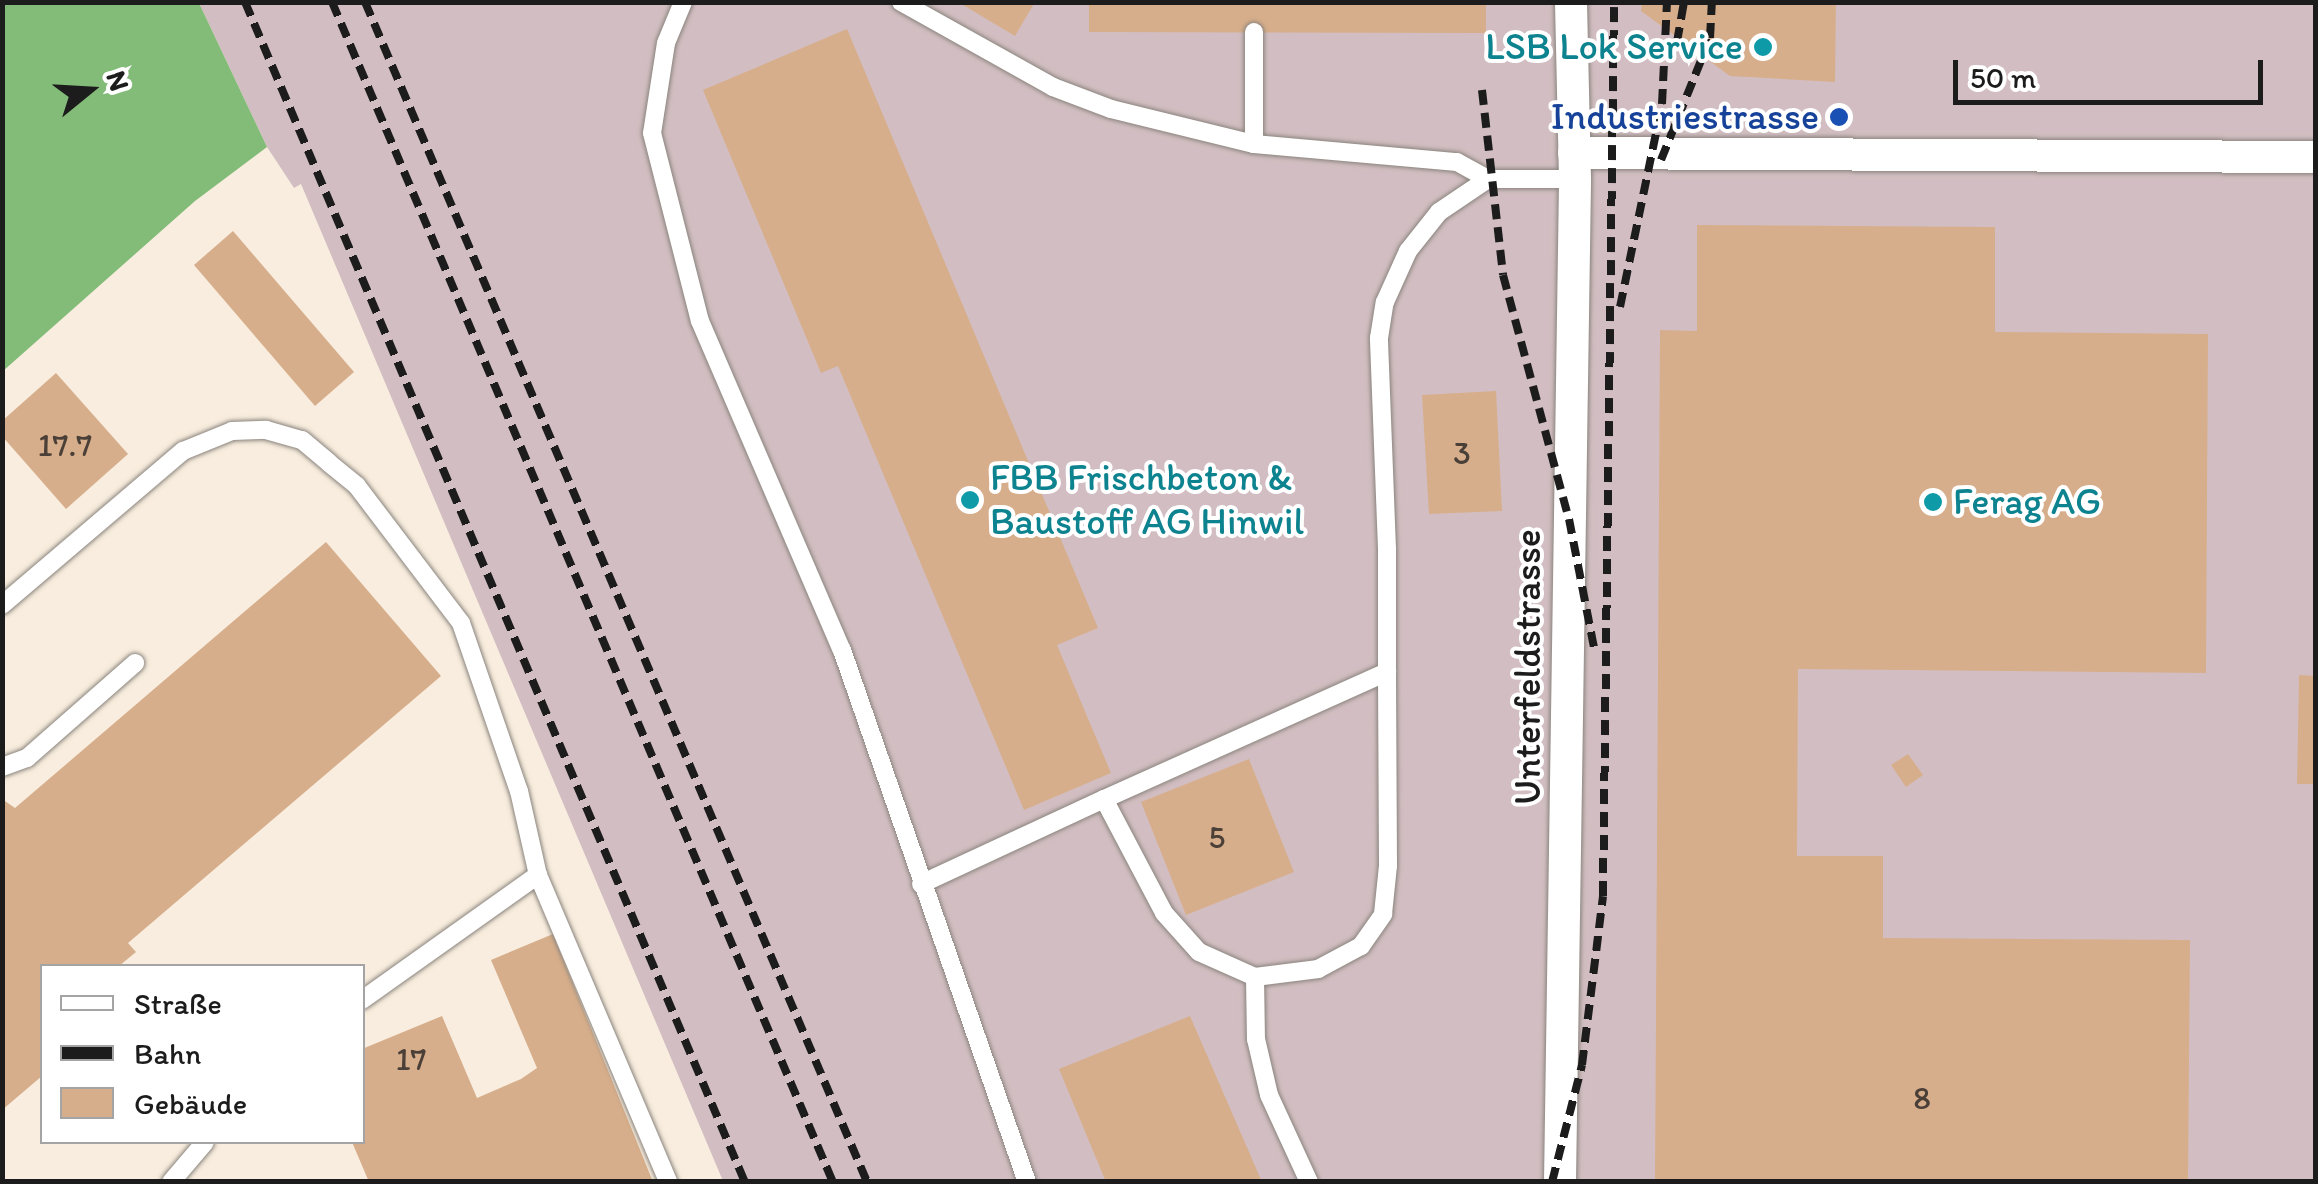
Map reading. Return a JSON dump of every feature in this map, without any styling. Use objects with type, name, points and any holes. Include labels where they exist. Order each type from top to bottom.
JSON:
[{"type":"street","name":"Unterfeldstrasse","points":[[1560,1182],[1575,166],[1571,2]]},
{"type":"street","points":[[1575,166],[2316,157]]},
{"type":"lane","points":[[682,2],[666,43],[652,133],[700,321],[842,650],[1026,1182]]},
{"type":"lane","points":[[901,2],[1054,88],[1111,109],[1254,144],[1456,162],[1488,178]]},
{"type":"lane","points":[[1254,32],[1254,144]]},
{"type":"lane","points":[[1104,799],[1164,913],[1198,952],[1256,977],[1318,969],[1361,946],[1383,914],[1388,672],[1379,338],[1385,302],[1424,229],[1457,196],[1488,178],[1575,166]]},
{"type":"lane","points":[[2,605],[183,451],[232,431],[266,430],[302,440],[356,486],[461,623],[519,790],[538,874],[668,1182]]},
{"type":"lane","points":[[2,767],[27,758],[135,663]]},
{"type":"lane","points":[[921,884],[1388,672]]},
{"type":"lane","points":[[365,998],[538,874]]},
{"type":"lane","points":[[1256,977],[1256,1039],[1269,1095],[1308,1182]]},
{"type":"lane","points":[[171,1182],[203,1144]]},
{"type":"shaded area","points":[[199,3],[2315,3],[2315,1181],[723,1181],[301,184],[294,188],[267,147]]},
{"type":"green space","points":[[3,2],[199,3],[267,147],[195,201],[3,371]]},
{"type":"building","points":[[958,2],[1035,2],[1015,36]]},
{"type":"building","points":[[1089,2],[1486,2],[1486,33],[1089,32]]},
{"type":"building","name":"LSB Lok Service","points":[[1642,2],[1836,2],[1835,82],[1730,76],[1641,11]]},
{"type":"building","name":"FBB Frischbeton & Baustoff AG Hinwil","points":[[847,29],[1098,628],[1057,645],[1111,773],[1024,810],[838,366],[821,373],[703,90]]},
{"type":"building","name":"Ferag AG","points":[[1697,225],[1995,227],[1995,332],[2208,334],[2206,673],[1798,669],[1797,856],[1883,856],[1883,938],[2190,940],[2188,1182],[1655,1182],[1660,330],[1697,331]]},
{"type":"building","points":[[233,231],[354,372],[315,406],[194,265]]},
{"type":"building","points":[[56,373],[128,454],[66,509],[2,436],[2,421]]},
{"type":"building","points":[[1496,391],[1502,511],[1429,514],[1422,395]]},
{"type":"building","points":[[326,542],[441,676],[128,943],[136,952],[121,964],[40,964],[40,1078],[2,1110],[2,799],[15,808]]},
{"type":"building","points":[[2299,675],[2316,676],[2316,784],[2297,784]]},
{"type":"building","points":[[1908,754],[1923,775],[1906,787],[1891,765]]},
{"type":"building","points":[[1249,759],[1294,872],[1186,915],[1141,802]]},
{"type":"building","points":[[553,934],[653,1182],[369,1182],[353,1144],[365,1144],[365,1048],[442,1016],[477,1098],[537,1068],[491,960]]},
{"type":"building","points":[[1190,1016],[1262,1182],[1106,1182],[1059,1069]]},
{"type":"railway","points":[[245,2],[745,1182]]},
{"type":"railway","points":[[332,2],[833,1182]]},
{"type":"railway","points":[[365,2],[867,1182]]},
{"type":"railway","points":[[1552,1182],[1582,1065],[1603,896],[1614,2]]},
{"type":"railway","points":[[1620,307],[1662,104],[1667,2]]},
{"type":"railway","points":[[1677,42],[1684,2]]},
{"type":"railway","points":[[1661,160],[1710,38],[1712,2]]},
{"type":"railway","points":[[1482,90],[1503,275],[1569,519],[1595,653]]},
{"type":"place","name":"LSB Lok Service","points":[[1763,47]]},
{"type":"place","name":"Industriestrasse","points":[[1839,117]]},
{"type":"place","name":"FBB Frischbeton & Baustoff AG Hinwil","points":[[970,500]]},
{"type":"place","name":"Ferag AG","points":[[1933,502]]}]
